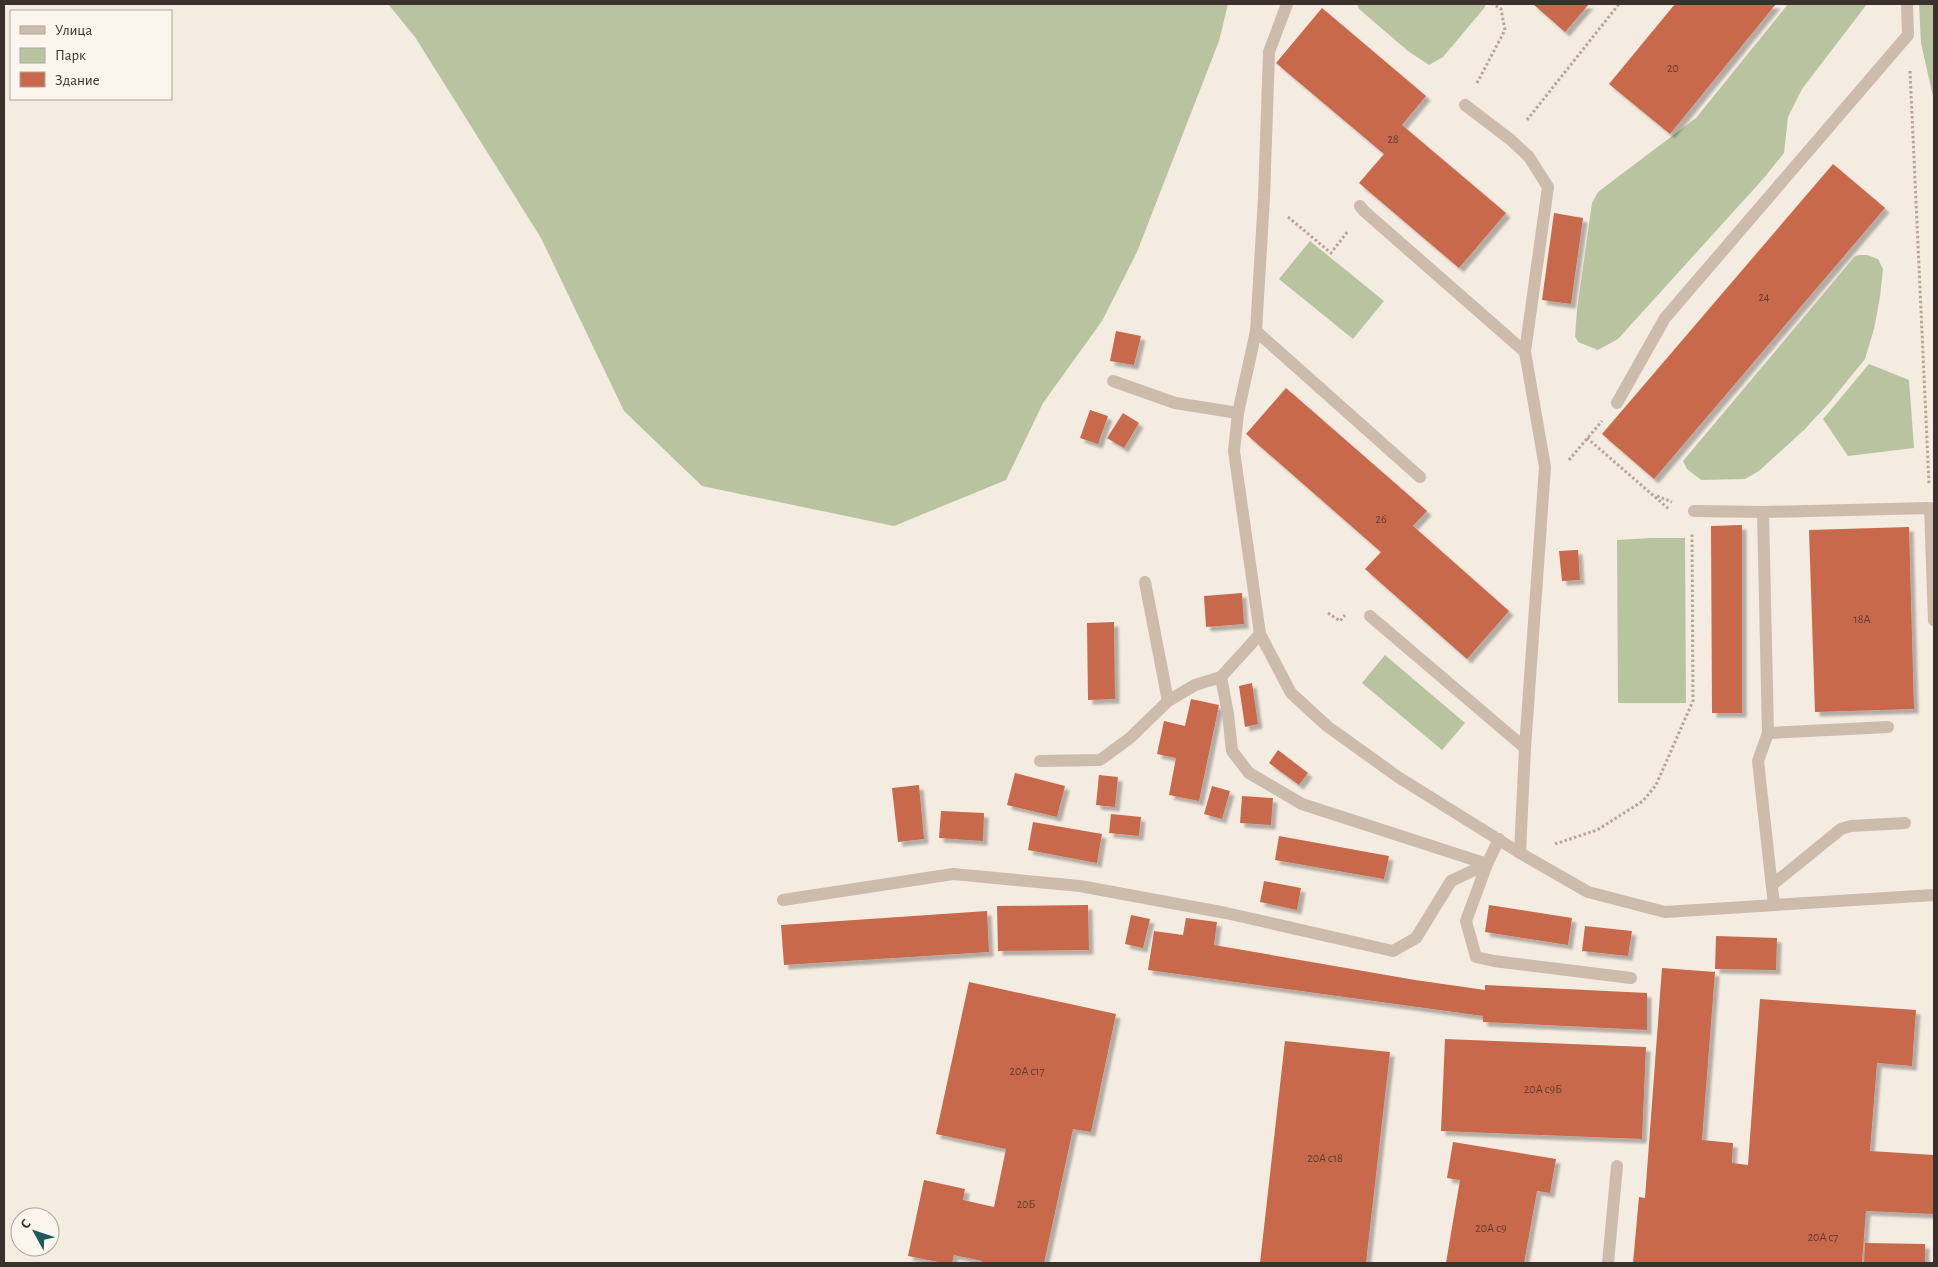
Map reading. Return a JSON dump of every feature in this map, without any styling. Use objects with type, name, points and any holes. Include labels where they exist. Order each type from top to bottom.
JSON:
[{"type":"lane","points":[[1287,4],[1269,52],[1264,198],[1256,331],[1238,413],[1234,451],[1260,634],[1291,693],[1327,726],[1398,777],[1520,853],[1588,892],[1665,912],[1934,895]]},
{"type":"lane","points":[[1617,403],[1665,318],[1908,35],[1908,4]]},
{"type":"lane","points":[[1465,106],[1511,140],[1529,157],[1548,188],[1525,352],[1545,467],[1520,853]]},
{"type":"lane","points":[[1360,206],[1364,212],[1525,352]]},
{"type":"lane","points":[[1256,331],[1420,477]]},
{"type":"lane","points":[[1113,381],[1174,403],[1238,413]]},
{"type":"lane","points":[[1694,511],[1763,512],[1930,508],[1934,620]]},
{"type":"lane","points":[[1763,512],[1768,733],[1758,761],[1774,905]]},
{"type":"lane","points":[[1145,582],[1168,701]]},
{"type":"lane","points":[[1370,616],[1526,748]]},
{"type":"lane","points":[[1040,761],[1100,760],[1130,738],[1168,701],[1195,685],[1221,677],[1260,634]]},
{"type":"lane","points":[[1221,677],[1232,751],[1248,773],[1302,804],[1487,864]]},
{"type":"lane","points":[[1768,733],[1888,726]]},
{"type":"lane","points":[[1772,885],[1841,830],[1851,826],[1905,823]]},
{"type":"lane","points":[[1499,839],[1487,864],[1466,921],[1476,957],[1494,961],[1631,978]]},
{"type":"lane","points":[[783,900],[953,874],[1080,886],[1226,913],[1393,952],[1416,938],[1450,881],[1487,864]]},
{"type":"lane","points":[[1608,1263],[1617,1166]]},
{"type":"path","points":[[1465,106],[1505,30],[1501,9],[1493,4]]},
{"type":"path","points":[[1511,140],[1619,4]]},
{"type":"path","points":[[1908,35],[1930,508]]},
{"type":"path","points":[[1264,198],[1331,253]]},
{"type":"path","points":[[1587,438],[1673,512]]},
{"type":"path","points":[[1520,853],[1586,836],[1643,801],[1656,785],[1693,702],[1692,530]]},
{"type":"green space","points":[[388,4],[1228,4],[1219,41],[1137,252],[1102,321],[1043,403],[1006,480],[894,526],[702,486],[624,411],[541,238],[415,37]]},
{"type":"green space","points":[[1357,4],[1486,4],[1443,57],[1429,65],[1408,51],[1359,9]]},
{"type":"green space","points":[[1788,4],[1867,4],[1802,89],[1788,117],[1784,153],[1763,179],[1618,339],[1598,350],[1578,342],[1575,336],[1577,310],[1592,203],[1598,192],[1696,118]]},
{"type":"green space","points":[[1919,4],[1934,4],[1934,101],[1921,43]]},
{"type":"green space","points":[[1310,241],[1384,301],[1353,339],[1279,279]]},
{"type":"green space","points":[[1867,255],[1878,259],[1883,269],[1874,329],[1865,359],[1804,430],[1759,471],[1745,479],[1701,480],[1687,469],[1683,461],[1855,256]]},
{"type":"green space","points":[[1869,364],[1909,380],[1914,448],[1848,456],[1823,419]]},
{"type":"green space","points":[[1685,538],[1686,703],[1618,703],[1617,540]]},
{"type":"green space","points":[[1385,655],[1465,723],[1442,750],[1362,683]]},
{"type":"building","points":[[1533,4],[1589,4],[1565,32]]},
{"type":"building","points":[[1675,4],[1776,4],[1670,134],[1609,84]]},
{"type":"building","points":[[1322,8],[1426,96],[1402,125],[1506,213],[1459,268],[1359,183],[1384,154],[1276,63]]},
{"type":"building","points":[[1833,164],[1885,208],[1654,479],[1602,434]]},
{"type":"building","points":[[1554,213],[1583,218],[1571,304],[1542,300]]},
{"type":"building","points":[[1116,331],[1141,336],[1134,365],[1110,361]]},
{"type":"building","points":[[1286,388],[1427,511],[1413,526],[1509,611],[1467,659],[1365,569],[1381,552],[1246,434]]},
{"type":"building","points":[[1090,410],[1108,416],[1098,444],[1080,438]]},
{"type":"building","points":[[1123,413],[1139,423],[1124,448],[1107,438]]},
{"type":"building","points":[[1742,525],[1742,713],[1712,713],[1711,526]]},
{"type":"building","points":[[1909,527],[1914,709],[1815,712],[1809,530]]},
{"type":"building","points":[[1578,550],[1580,580],[1562,581],[1559,551]]},
{"type":"building","points":[[1242,593],[1244,624],[1206,627],[1204,596]]},
{"type":"building","points":[[1114,622],[1115,699],[1088,700],[1087,623]]},
{"type":"building","points":[[1252,683],[1258,724],[1245,727],[1239,686]]},
{"type":"building","points":[[1191,699],[1219,705],[1199,801],[1169,795],[1176,758],[1157,754],[1164,721],[1185,726]]},
{"type":"building","points":[[1278,750],[1308,773],[1299,785],[1269,763]]},
{"type":"building","points":[[1015,773],[1065,786],[1057,817],[1007,805]]},
{"type":"building","points":[[1099,775],[1118,777],[1115,807],[1096,805]]},
{"type":"building","points":[[919,785],[924,839],[898,842],[892,788]]},
{"type":"building","points":[[1212,786],[1230,791],[1222,819],[1204,814]]},
{"type":"building","points":[[1242,796],[1273,798],[1271,825],[1240,823]]},
{"type":"building","points":[[941,811],[984,813],[983,841],[939,838]]},
{"type":"building","points":[[1111,814],[1141,817],[1139,836],[1109,833]]},
{"type":"building","points":[[1033,822],[1102,834],[1097,863],[1028,850]]},
{"type":"building","points":[[1279,836],[1389,856],[1384,879],[1275,860]]},
{"type":"building","points":[[1264,881],[1301,888],[1297,910],[1260,902]]},
{"type":"building","points":[[1088,905],[1089,950],[998,951],[997,906]]},
{"type":"building","points":[[1489,905],[1572,918],[1568,945],[1485,932]]},
{"type":"building","points":[[987,911],[989,952],[784,965],[781,925]]},
{"type":"building","points":[[1131,915],[1150,919],[1143,948],[1125,944]]},
{"type":"building","points":[[1186,918],[1217,922],[1214,945],[1415,980],[1485,990],[1485,985],[1647,993],[1647,1030],[1483,1022],[1483,1016],[1148,970],[1154,931],[1183,935]]},
{"type":"building","points":[[1585,926],[1632,931],[1628,956],[1582,951]]},
{"type":"building","points":[[1716,936],[1777,938],[1776,970],[1715,969]]},
{"type":"building","points":[[1662,968],[1715,972],[1702,1140],[1733,1143],[1732,1163],[1748,1165],[1760,999],[1916,1010],[1912,1066],[1877,1063],[1870,1151],[1934,1155],[1934,1214],[1866,1211],[1862,1263],[1633,1263],[1639,1197],[1645,1198]]},
{"type":"building","points":[[969,982],[1116,1014],[1091,1132],[1073,1129],[1044,1263],[981,1263],[982,1261],[954,1255],[952,1263],[943,1263],[908,1256],[924,1180],[965,1189],[963,1200],[994,1207],[1006,1149],[936,1134]]},
{"type":"building","points":[[1445,1039],[1646,1047],[1642,1139],[1441,1131]]},
{"type":"building","points":[[1285,1041],[1390,1052],[1366,1263],[1260,1263]]},
{"type":"building","points":[[1453,1142],[1556,1159],[1550,1193],[1537,1191],[1524,1263],[1446,1263],[1460,1180],[1447,1178]]},
{"type":"building","points":[[1865,1243],[1925,1244],[1925,1263],[1864,1263]]}]
